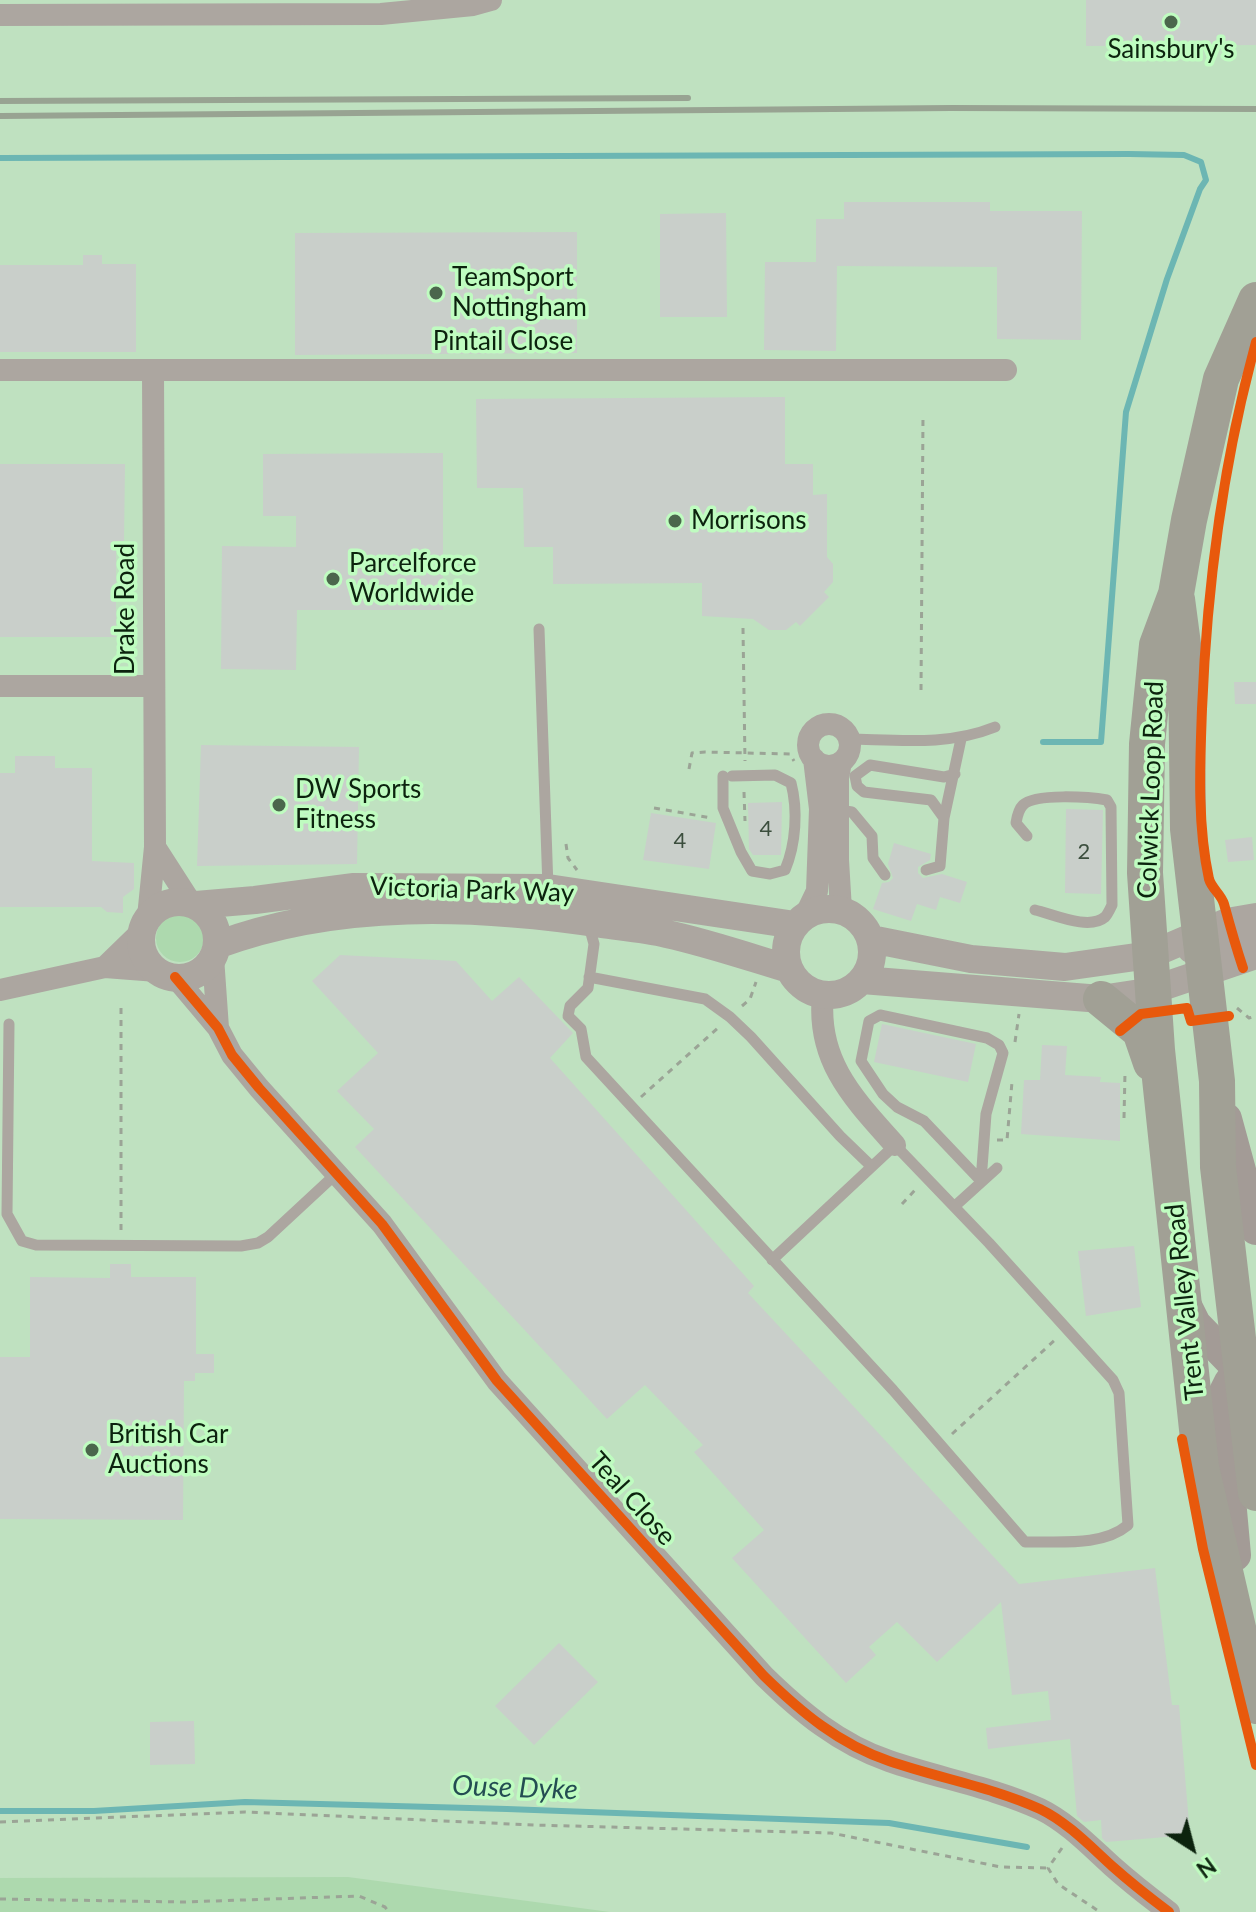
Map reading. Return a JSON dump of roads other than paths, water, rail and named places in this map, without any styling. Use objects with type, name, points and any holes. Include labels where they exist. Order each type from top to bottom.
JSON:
[{"type":"main road","name":"Colwick Loop Road","points":[[1185,957],[1147,914],[1147,744],[1157,645],[1176,594],[1189,520],[1221,379],[1256,300]]},
{"type":"main road","name":"Colwick Loop Road","points":[[1176,594],[1186,667],[1188,829],[1185,957],[1236,1163],[1256,1229]]},
{"type":"main road","name":"Trent Valley Road","points":[[1185,957],[1162,1094],[1201,1467],[1252,1691]]},
{"type":"main road","points":[[1173,1186],[1186,1122],[1185,957]]},
{"type":"main road","points":[[1101,999],[1140,1031],[1162,1094]]},
{"type":"main road","name":"Trent Valley Road","points":[[1217,1081],[1218,1167],[1252,1377],[1255,1474]]},
{"type":"main road","points":[[1185,1304],[1195,1324],[1252,1377]]},
{"type":"main road","points":[[1252,1377],[1230,1382],[1221,1400],[1228,1500],[1252,1691]]},
{"type":"street","points":[[0,15],[45,7],[381,14],[473,5],[491,0]]},
{"type":"street","name":"Pintail Close","points":[[0,370],[1006,370]]},
{"type":"street","name":"Drake Road","points":[[145,925],[155,847],[153,371]]},
{"type":"street","points":[[0,686],[154,686]]},
{"type":"street","points":[[789,969],[786,954],[788,938],[817,891],[820,809],[809,737],[819,726],[836,725],[843,728],[850,750],[841,762],[838,778],[841,910],[864,926],[871,939],[872,961],[862,980],[842,994],[823,995],[824,1038],[830,1057],[860,1106],[895,1145]]},
{"type":"street","points":[[814,759],[826,766],[841,762]]},
{"type":"street","points":[[0,990],[105,967],[194,975],[206,967],[215,951],[217,930],[209,916],[194,904],[155,847]]},
{"type":"street","name":"Victoria Park Way","points":[[194,904],[368,886],[548,888],[800,920],[823,909],[841,910]]},
{"type":"street","points":[[105,967],[165,904],[194,904]]},
{"type":"street","name":"Victoria Park Way","points":[[215,951],[269,927],[402,911],[505,913],[666,934],[789,969],[805,988],[823,995]]},
{"type":"street","points":[[862,980],[1101,999],[1256,917]]},
{"type":"street","points":[[145,925],[142,947],[147,960],[166,974]]},
{"type":"street","points":[[1185,957],[1256,935]]},
{"type":"street","points":[[871,939],[971,959],[1065,967],[1185,957],[1256,955]]},
{"type":"street","name":"Teal Close","points":[[215,951],[218,1028]]},
{"type":"street","name":"Teal Close","points":[[166,974],[218,1028],[232,1055],[259,1088],[382,1224],[465,1339],[527,1416],[794,1705],[826,1731],[887,1761],[949,1778],[1042,1810],[1169,1912]]},
{"type":"lane","points":[[539,629],[548,888]]},
{"type":"lane","points":[[849,739],[961,739],[995,727]]},
{"type":"lane","points":[[926,870],[940,866],[944,818],[961,739]]},
{"type":"lane","points":[[944,818],[931,800],[864,792],[857,786],[855,776],[870,765],[944,777],[955,774]]},
{"type":"lane","points":[[775,775],[791,783],[795,797],[793,852],[785,870],[770,874],[752,871],[741,852],[723,808],[733,776],[775,775]]},
{"type":"lane","points":[[1027,836],[1016,823],[1018,812],[1025,803],[1036,798],[1097,798],[1107,800],[1111,807],[1112,905],[1105,917],[1094,922],[1077,921],[1035,910]]},
{"type":"lane","points":[[839,810],[852,812],[872,836],[873,858],[885,875]]},
{"type":"lane","points":[[580,921],[591,933],[594,944],[588,988],[570,1006],[568,1016],[581,1029],[586,1057],[632,1104],[772,1260],[941,1444],[1025,1542],[1116,1536],[1128,1525],[1119,1393],[1113,1380],[955,1206],[895,1145],[772,1260]]},
{"type":"lane","points":[[589,977],[705,999],[730,1017],[871,1166]]},
{"type":"lane","points":[[880,1015],[987,1038],[999,1045],[1003,1053],[986,1114],[981,1181],[924,1121],[897,1107],[883,1094],[861,1061],[869,1021],[880,1015]]},
{"type":"lane","points":[[9,1024],[7,1214],[22,1241],[36,1245],[121,1246],[241,1246],[258,1243],[338,1172]]},
{"type":"lane","points":[[955,1206],[997,1168]]},
{"type":"waterway","points":[[0,158],[1129,154],[1184,155],[1201,162],[1206,180],[1167,279],[1126,412],[1101,742],[1043,742]]},
{"type":"waterway","name":"Ouse Dyke","points":[[0,1811],[94,1811],[245,1802],[507,1809],[889,1823],[1027,1847]]},
{"type":"railway","points":[[0,101],[688,98]]},
{"type":"railway","points":[[0,116],[952,108],[1256,109]]},
{"type":"place","name":"Sainsbury's","points":[[1171,22]]},
{"type":"place","name":"TeamSport Nottingham","points":[[436,293]]},
{"type":"place","name":"Morrisons","points":[[675,521]]},
{"type":"place","name":"Parcelforce Worldwide","points":[[333,579]]},
{"type":"place","name":"DW Sports Fitness","points":[[279,805]]},
{"type":"place","name":"British Car Auctions","points":[[92,1450]]}]
